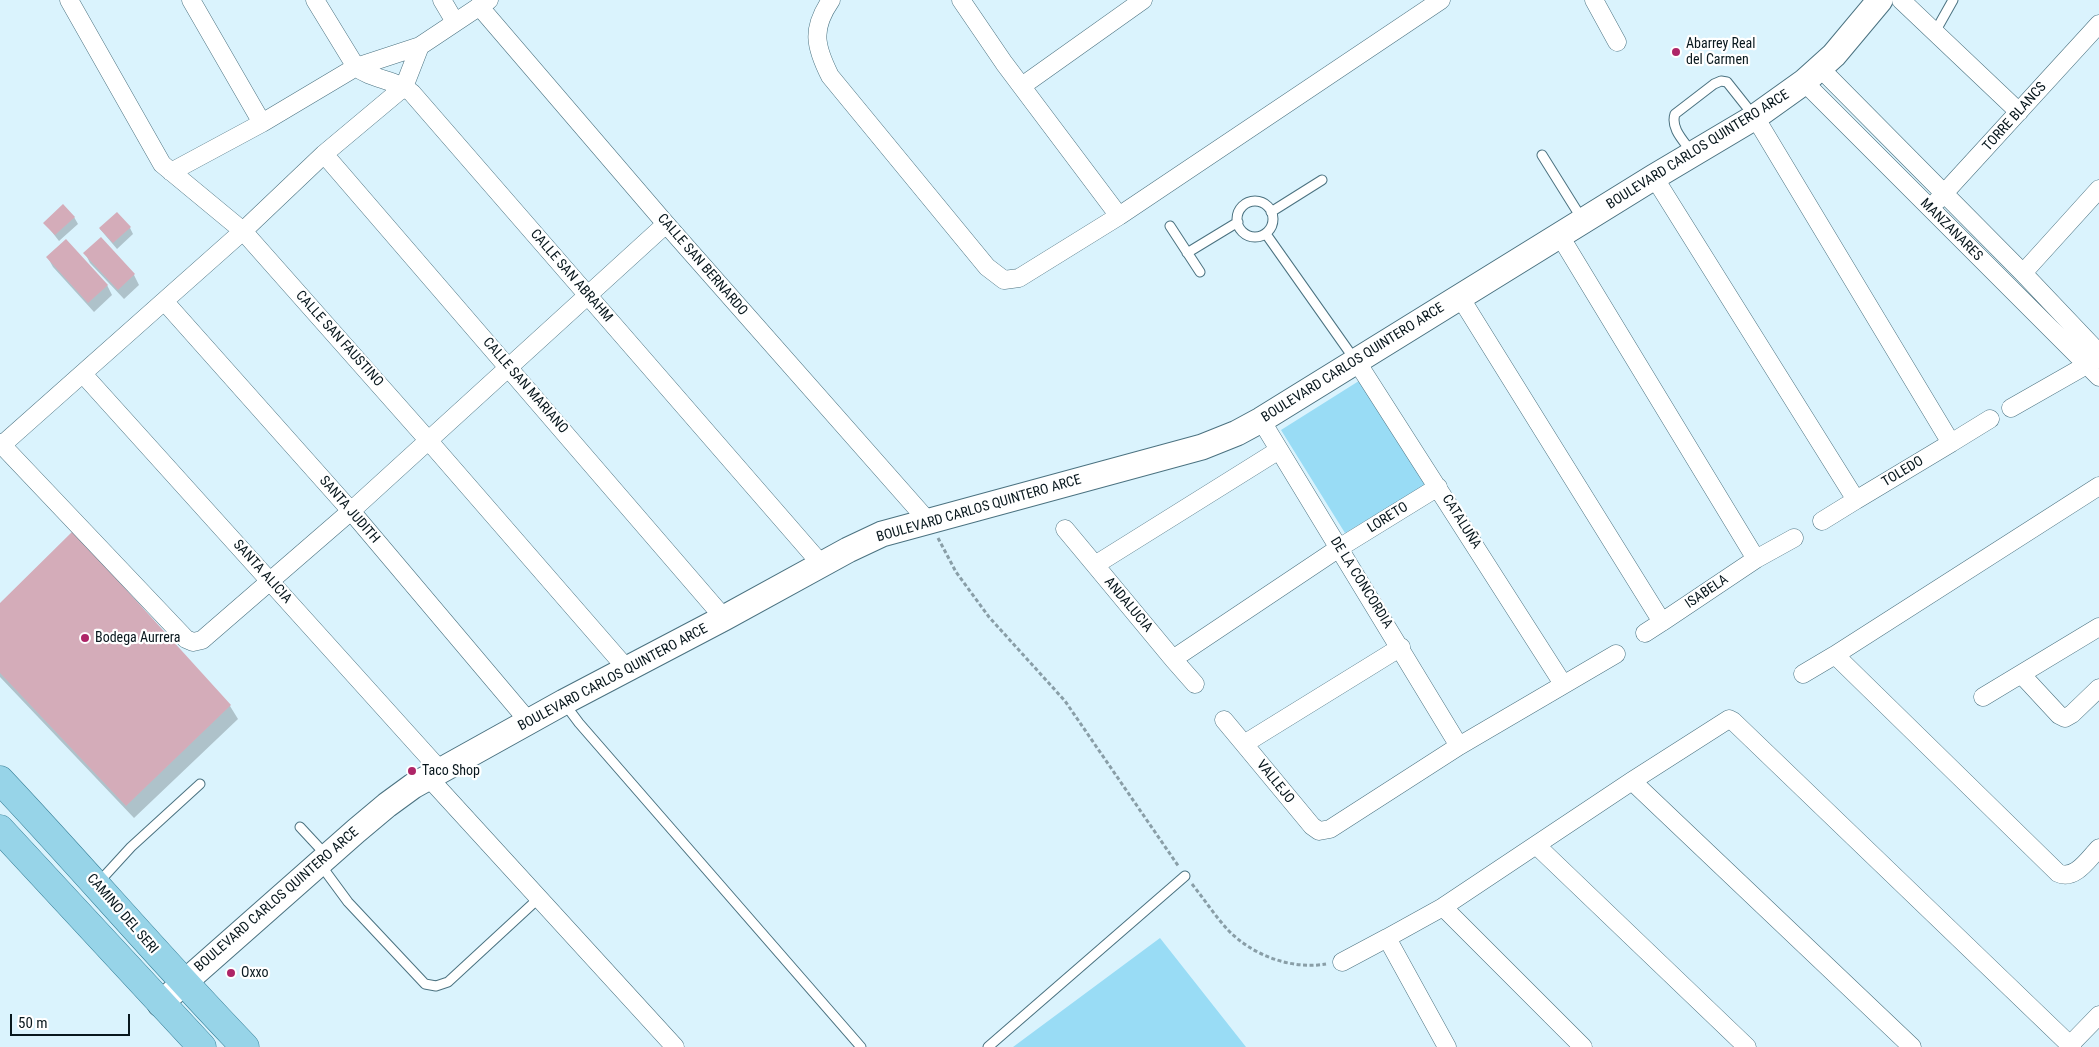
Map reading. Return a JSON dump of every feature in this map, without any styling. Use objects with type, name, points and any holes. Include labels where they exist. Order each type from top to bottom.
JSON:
[{"type":"main road","name":"CAMINO DEL SERI","points":[[0,780],[97,884],[183,983],[245,1047]]},
{"type":"main road","points":[[5,839],[202,1047]]},
{"type":"street","name":"CALLE SAN FAUSTINO","points":[[69,0],[162,164],[243,231],[428,440],[626,669]]},
{"type":"street","points":[[191,0],[262,124]]},
{"type":"street","points":[[316,0],[356,67]]},
{"type":"street","points":[[442,0],[455,22]]},
{"type":"street","points":[[831,0],[822,13],[816,33],[820,56],[830,76],[987,267],[1004,280],[1019,278],[1119,216],[1441,0]]},
{"type":"street","points":[[961,0],[1022,86],[1119,216]]},
{"type":"street","points":[[1022,86],[1143,0]]},
{"type":"street","points":[[1594,0],[1616,42]]},
{"type":"street","name":"BOULEVARD CARLOS QUINTERO ARCE","points":[[160,1004],[387,805],[435,774],[564,702],[848,550],[882,534],[1202,446],[1237,433],[1755,117],[1812,75],[1834,55],[1880,0]]},
{"type":"street","points":[[1901,0],[2019,112]]},
{"type":"street","points":[[171,172],[262,124],[356,67],[420,46],[484,3]]},
{"type":"street","name":"CALLE SAN BERNARDO","points":[[484,3],[666,224],[928,521]]},
{"type":"street","name":"TORRE BLANCS","points":[[1930,209],[2099,24]]},
{"type":"street","points":[[420,46],[404,87],[324,154],[243,231],[164,302],[1,444],[186,639],[193,642],[202,640],[351,511],[666,224]]},
{"type":"street","name":"CALLE SAN ABRAHM","points":[[356,67],[364,72],[404,87],[416,97],[822,565]]},
{"type":"street","name":"MANZANARES","points":[[1812,75],[1945,193],[2024,273],[2096,363]]},
{"type":"street","name":"MANZANARES","points":[[1812,75],[1930,209],[2096,363]]},
{"type":"street","points":[[1755,117],[1951,443]]},
{"type":"street","name":"CALLE SAN MARIANO","points":[[324,154],[724,618]]},
{"type":"street","points":[[1654,177],[1856,500]]},
{"type":"street","points":[[2024,273],[2099,189]]},
{"type":"street","points":[[1560,236],[1756,559]]},
{"type":"street","points":[[1460,297],[1662,622]]},
{"type":"street","name":"SANTA JUDITH","points":[[164,302],[351,511],[530,722]]},
{"type":"street","name":"CATALUÑA","points":[[1356,362],[1563,684]]},
{"type":"street","points":[[2012,408],[2096,363]]},
{"type":"street","name":"SANTA ALICIA","points":[[83,374],[270,581],[539,898],[675,1047]]},
{"type":"street","name":"TOLEDO","points":[[1822,521],[1990,419]]},
{"type":"street","name":"DE LA CONCORDIA","points":[[1261,420],[1460,746]]},
{"type":"street","name":"ANDALUCIA","points":[[1195,684],[1095,565],[1279,450]]},
{"type":"street","points":[[1803,674],[2099,486]]},
{"type":"street","name":"LORETO","points":[[1339,548],[1438,487]]},
{"type":"street","points":[[1065,529],[1095,565]]},
{"type":"street","name":"ISABELA","points":[[1644,633],[1756,559],[1794,538]]},
{"type":"street","points":[[1174,659],[1339,548]]},
{"type":"street","points":[[1983,698],[2099,627]]},
{"type":"street","points":[[1224,720],[1244,744],[1401,647]]},
{"type":"street","points":[[1460,746],[1616,654]]},
{"type":"street","points":[[1835,655],[2058,873],[2063,876],[2070,875],[2099,848]]},
{"type":"street","points":[[2021,674],[2059,715],[2065,718],[2072,714],[2099,688]]},
{"type":"street","points":[[1342,962],[1443,907],[1632,780],[1731,719],[2070,1046],[2099,1015]]},
{"type":"street","name":"VALLEJO","points":[[1244,744],[1312,826],[1319,831],[1330,828],[1460,746]]},
{"type":"street","points":[[1632,780],[1912,1047]]},
{"type":"street","points":[[1536,846],[1746,1047]]},
{"type":"street","points":[[1443,907],[1583,1047]]},
{"type":"street","points":[[1387,938],[1447,1047]]},
{"type":"lane","points":[[1934,32],[1953,0]]},
{"type":"lane","points":[[1693,154],[1676,130],[1673,121],[1675,114],[1714,84],[1722,81],[1727,82],[1755,117]]},
{"type":"lane","points":[[1542,155],[1584,221]]},
{"type":"lane","points":[[1271,212],[1322,180]]},
{"type":"lane","points":[[1250,202],[1262,203],[1271,212],[1273,224],[1266,234],[1260,237],[1248,236],[1243,232],[1238,222],[1241,210],[1250,202]]},
{"type":"lane","points":[[1187,253],[1238,222]]},
{"type":"lane","points":[[1170,226],[1200,272]]},
{"type":"lane","points":[[1266,234],[1356,362]]},
{"type":"lane","points":[[564,702],[579,722],[861,1047]]},
{"type":"lane","points":[[97,884],[130,846],[200,784]]},
{"type":"lane","points":[[300,827],[323,860],[348,902],[425,984],[436,986],[448,982],[539,898]]},
{"type":"lane","points":[[988,1047],[1185,876]]},
{"type":"path","points":[[928,521],[956,572],[989,617],[1065,701],[1185,876],[1228,929],[1248,946],[1289,964],[1316,966],[1342,962]]},
{"type":"shaded area","points":[[1362,379],[1429,483],[1345,533],[1281,430]]},
{"type":"shaded area","points":[[1160,938],[1246,1047],[1013,1047]]},
{"type":"building","points":[[63,204],[75,217],[55,235],[43,223]]},
{"type":"building","points":[[117,212],[131,227],[113,243],[99,228]]},
{"type":"building","points":[[101,237],[135,274],[118,290],[83,253]]},
{"type":"building","points":[[66,239],[108,285],[88,303],[46,257]]},
{"type":"building","name":"Bodega Aurrera","points":[[73,531],[231,705],[126,806],[0,673],[0,603]]},
{"type":"place","name":"Abarrey Real del Carmen","points":[[1676,52]]},
{"type":"place","name":"Bodega Aurrera","points":[[85,638]]},
{"type":"place","name":"Taco Shop","points":[[412,771]]},
{"type":"place","name":"Oxxo","points":[[231,973]]}]
